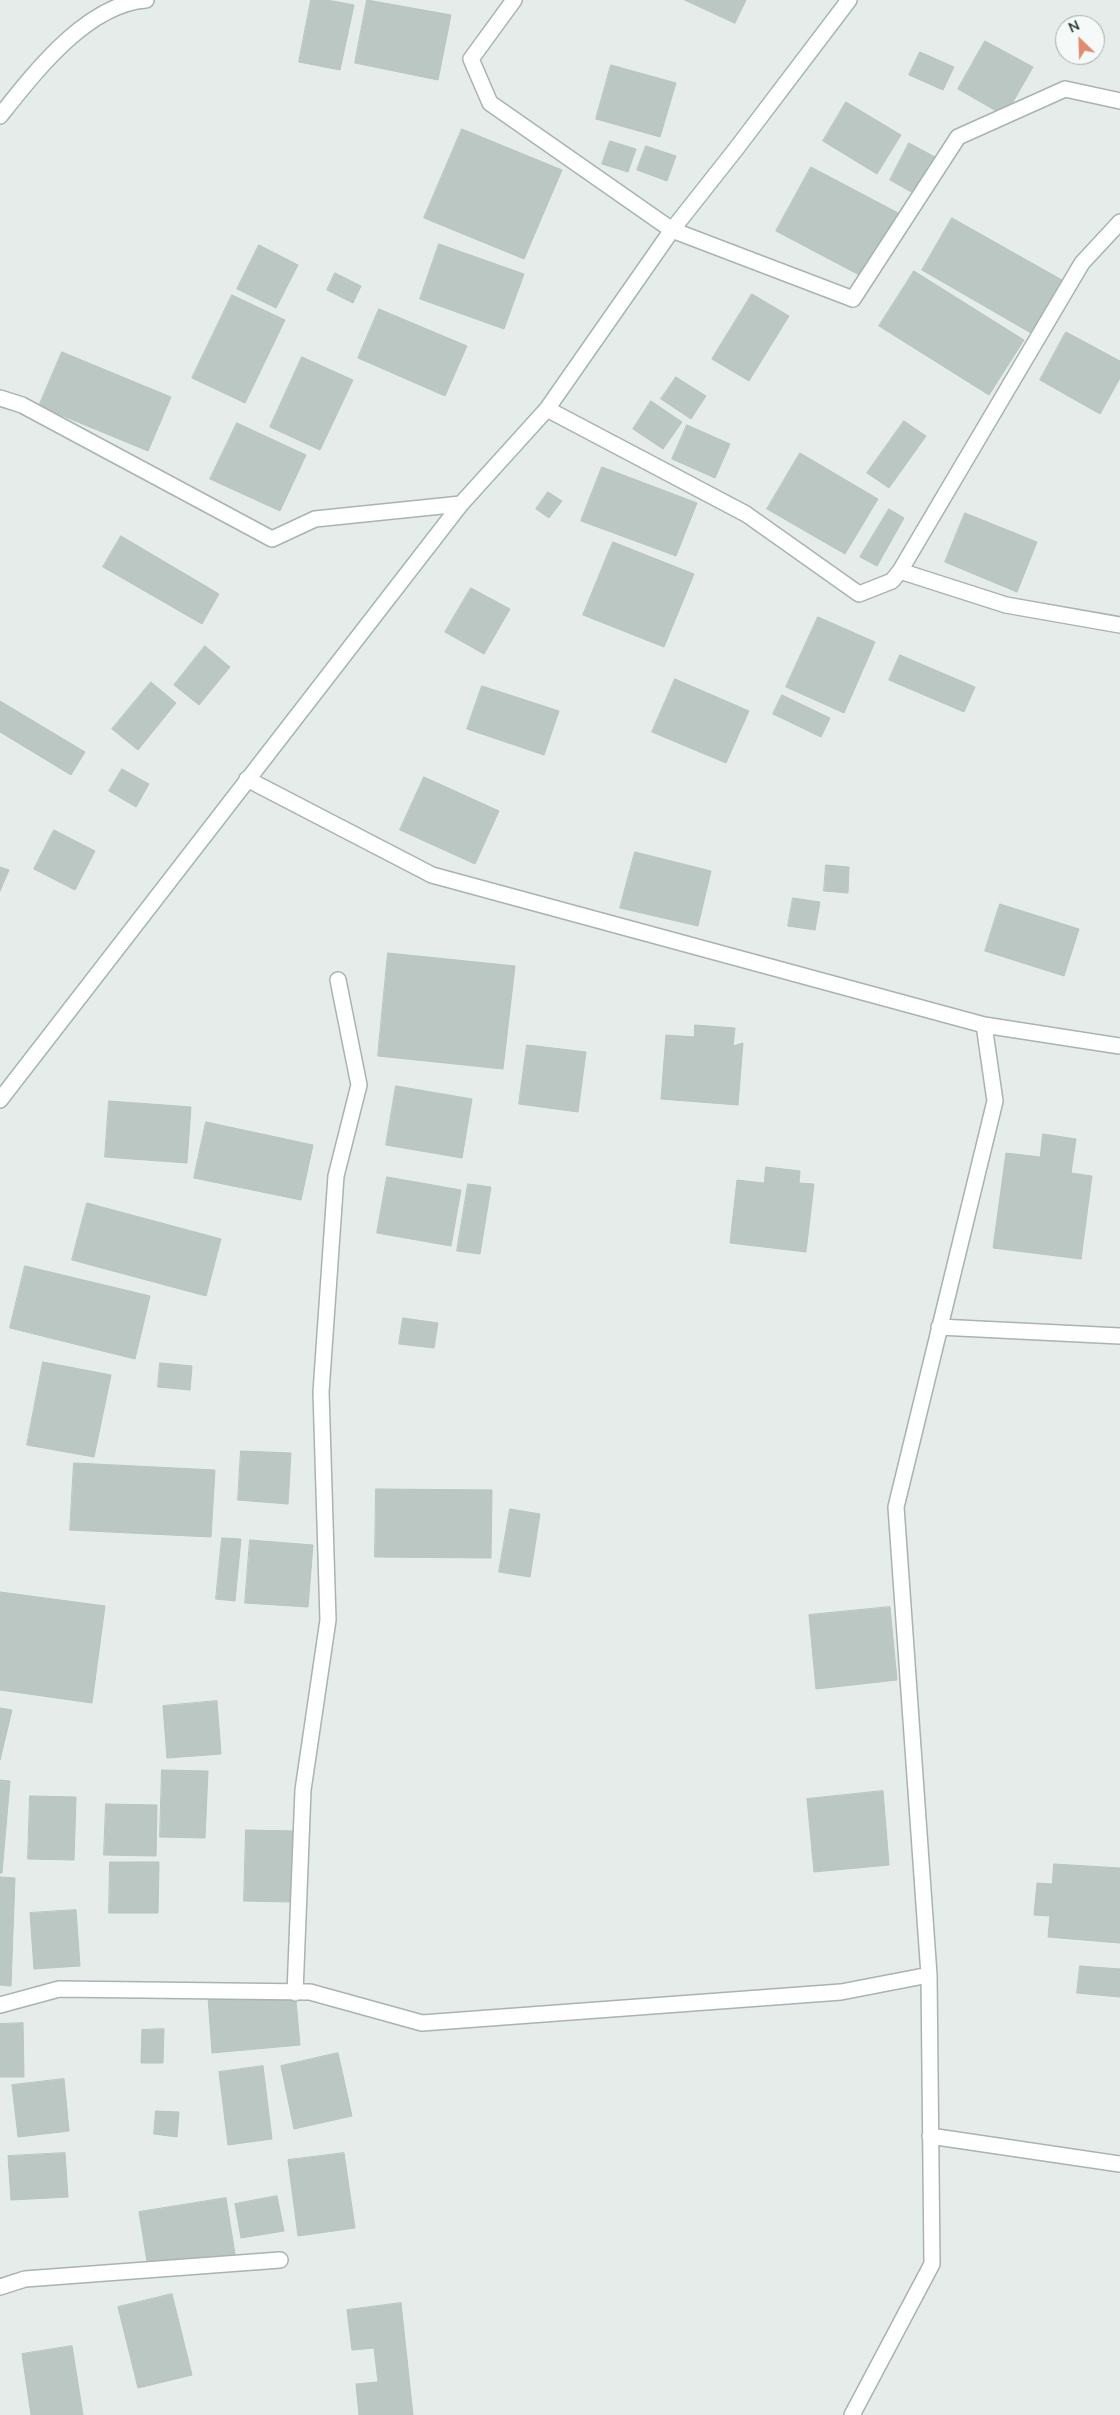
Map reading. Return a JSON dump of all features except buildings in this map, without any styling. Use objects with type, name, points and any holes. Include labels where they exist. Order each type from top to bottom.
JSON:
[{"type":"street","points":[[0,116],[31,77],[84,25],[113,4],[146,0]]},
{"type":"street","points":[[514,0],[471,59],[490,103],[672,230],[854,299],[958,138],[1065,89],[1120,101]]},
{"type":"street","points":[[0,1100],[460,504],[547,409],[672,230],[849,0]]},
{"type":"street","points":[[547,409],[746,514],[859,594],[892,581],[900,571],[1082,263],[1120,222]]},
{"type":"street","points":[[0,398],[22,405],[272,538],[315,519],[460,504]]},
{"type":"street","points":[[900,571],[1006,605],[1120,625]]},
{"type":"street","points":[[247,779],[432,875],[984,1025],[1120,1046]]},
{"type":"street","points":[[295,1993],[303,1790],[328,1620],[321,1382],[336,1176],[359,1085],[338,980]]},
{"type":"street","points":[[852,2415],[932,2264],[929,1974],[896,1507],[995,1101],[984,1025]]},
{"type":"street","points":[[939,1327],[1120,1336]]},
{"type":"street","points":[[0,2005],[59,1988],[310,1992],[422,2024],[840,1992],[929,1974]]},
{"type":"street","points":[[930,2136],[1120,2164]]},
{"type":"street","points":[[0,2287],[25,2279],[280,2260]]}]
